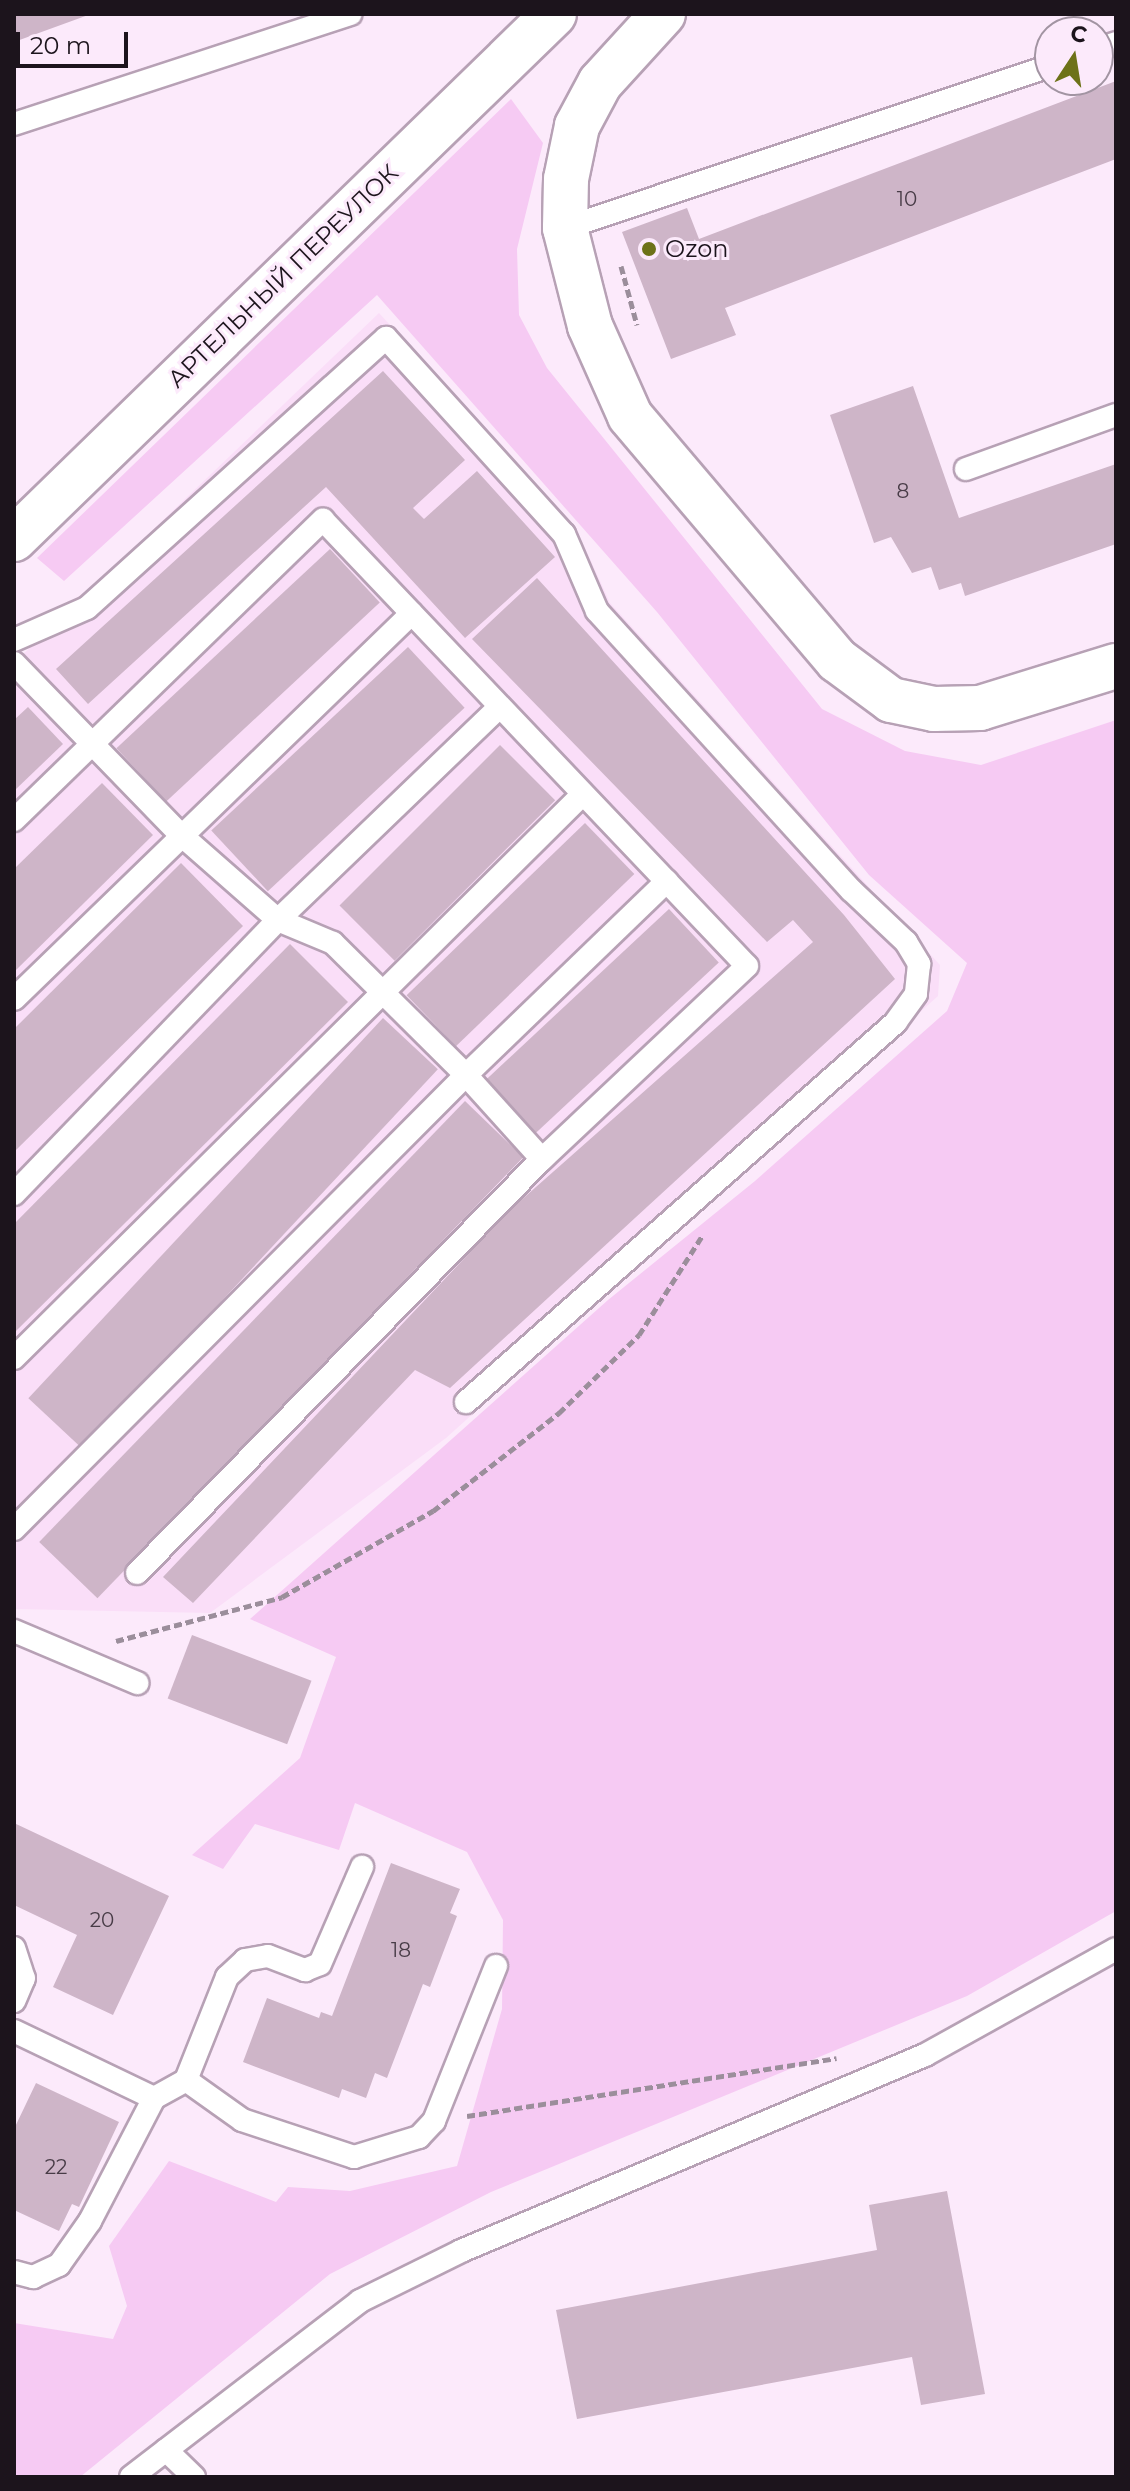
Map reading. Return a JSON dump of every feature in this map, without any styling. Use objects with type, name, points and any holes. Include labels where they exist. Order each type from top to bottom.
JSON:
[{"type":"street","name":"АРТЕЛЬНЫЙ ПЕРЕУЛОК","points":[[14,539],[554,14]]},
{"type":"street","points":[[663,14],[600,83],[577,126],[566,179],[565,228],[590,326],[630,416],[837,660],[864,684],[891,700],[920,706],[980,708],[1116,666]]},
{"type":"lane","points":[[14,124],[350,14]]},
{"type":"lane","points":[[565,228],[1034,71]]},
{"type":"lane","points":[[14,640],[87,608],[386,338],[564,534],[597,611],[851,890],[906,942],[919,964],[916,994],[896,1022],[729,1173],[466,1402]]},
{"type":"lane","points":[[966,469],[1116,415]]},
{"type":"lane","points":[[14,820],[323,520],[498,708],[747,966],[542,1159],[137,1573]]},
{"type":"lane","points":[[14,999],[180,834],[412,613]]},
{"type":"lane","points":[[14,663],[89,745],[180,834],[278,920],[333,943],[466,1075],[542,1159]]},
{"type":"lane","points":[[14,1194],[278,920],[498,708]]},
{"type":"lane","points":[[14,1358],[384,995],[582,795]]},
{"type":"lane","points":[[14,1529],[466,1075],[667,881]]},
{"type":"lane","points":[[14,1631],[137,1683]]},
{"type":"lane","points":[[14,2272],[33,2277],[59,2265],[90,2221],[154,2098],[186,2080],[227,1977],[245,1960],[268,1956],[305,1970],[320,1964],[362,1867]]},
{"type":"lane","points":[[14,1948],[24,1978],[14,2001]]},
{"type":"lane","points":[[131,2477],[360,2301],[461,2251],[925,2055],[1116,1949]]},
{"type":"lane","points":[[186,2080],[242,2120],[354,2157],[419,2137],[434,2121],[496,1966]]},
{"type":"lane","points":[[14,2031],[154,2098]]},
{"type":"lane","points":[[166,2450],[194,2477]]},
{"type":"path","points":[[606,214],[639,330]]},
{"type":"path","points":[[85,1660],[107,1643],[282,1597],[433,1511],[559,1413],[639,1335],[704,1234],[729,1173]]},
{"type":"path","points":[[434,2121],[839,2057]]},
{"type":"shaded area","points":[[511,99],[543,143],[517,249],[519,315],[547,368],[822,709],[905,751],[981,765],[1116,720],[1116,1911],[967,1996],[491,2192],[330,2274],[80,2477],[14,2477],[14,2323],[113,2339],[127,2306],[109,2246],[169,2161],[276,2202],[288,2187],[350,2191],[457,2166],[502,2009],[503,1920],[467,1852],[355,1803],[339,1850],[255,1824],[223,1869],[192,1855],[300,1758],[336,1657],[250,1619],[608,1300],[755,1181],[947,1011],[967,963],[869,875],[657,612],[377,295],[64,581],[37,558]]},
{"type":"shaded area","points":[[379,313],[575,526],[610,603],[940,965],[938,996],[446,1438],[210,1613],[14,1609],[14,663]]},
{"type":"building","points":[[14,14],[91,14],[14,42]]},
{"type":"building","points":[[1114,82],[1116,159],[725,308],[736,335],[671,359],[622,232],[687,208],[699,239],[1076,96],[1114,96]]},
{"type":"building","points":[[383,371],[465,460],[413,508],[424,519],[477,471],[555,557],[465,638],[326,487],[88,704],[56,669]]},
{"type":"building","points":[[913,386],[959,518],[1116,464],[1116,544],[965,596],[961,583],[939,590],[931,567],[912,573],[891,537],[874,543],[830,415]]},
{"type":"building","points":[[330,549],[380,602],[166,802],[116,748]]},
{"type":"building","points":[[537,578],[844,915],[895,979],[450,1388],[415,1370],[193,1603],[163,1577],[510,1210],[813,942],[793,920],[767,942],[472,639]]},
{"type":"building","points":[[408,647],[465,708],[268,891],[211,830]]},
{"type":"building","points":[[28,707],[63,744],[14,791],[14,720]]},
{"type":"building","points":[[500,745],[555,800],[395,961],[339,906]]},
{"type":"building","points":[[102,783],[153,835],[14,972],[14,869]]},
{"type":"building","points":[[585,823],[634,874],[456,1046],[407,995]]},
{"type":"building","points":[[181,863],[243,926],[14,1152],[14,1029]]},
{"type":"building","points":[[669,909],[719,962],[535,1134],[485,1080]]},
{"type":"building","points":[[290,944],[348,1002],[14,1333],[14,1224]]},
{"type":"building","points":[[383,1018],[438,1069],[83,1449],[28,1398]]},
{"type":"building","points":[[465,1101],[523,1157],[97,1598],[39,1542]]},
{"type":"building","points":[[192,1635],[311,1681],[287,1744],[168,1698]]},
{"type":"building","points":[[14,1823],[169,1896],[113,2015],[53,1987],[77,1935],[14,1905]]},
{"type":"building","points":[[391,1863],[460,1889],[450,1913],[457,1916],[430,1987],[423,1984],[387,2078],[375,2073],[366,2098],[342,2089],[339,2098],[243,2062],[267,1998],[319,2018],[321,2012],[332,2016]]},
{"type":"building","points":[[36,2083],[119,2122],[79,2207],[72,2204],[59,2231],[14,2210],[14,2129]]},
{"type":"building","points":[[947,2191],[985,2394],[921,2405],[912,2357],[577,2419],[556,2310],[877,2250],[869,2205]]},
{"type":"place","name":"Ozon","points":[[649,249]]}]
